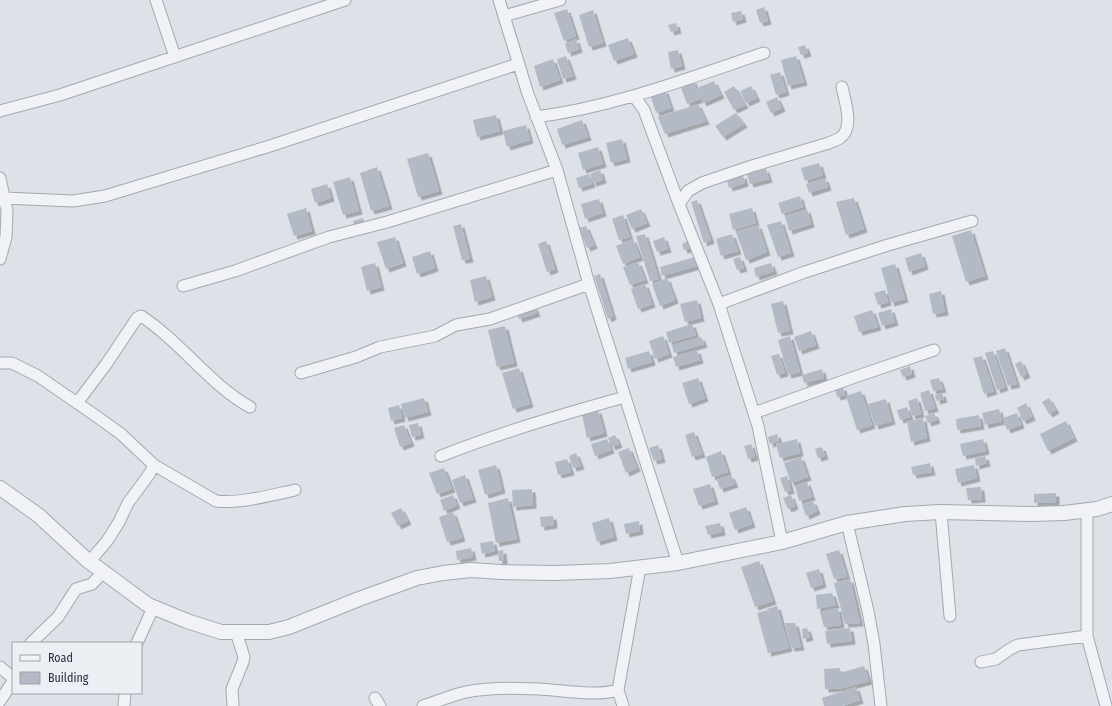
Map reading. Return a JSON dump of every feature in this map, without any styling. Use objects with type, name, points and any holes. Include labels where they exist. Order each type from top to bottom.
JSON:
[{"type":"street","points":[[156,0],[175,57]]},
{"type":"street","points":[[0,111],[60,96],[344,0]]},
{"type":"street","points":[[499,0],[536,117],[557,170],[589,284],[678,563]]},
{"type":"street","points":[[504,16],[560,0]]},
{"type":"street","points":[[536,117],[555,115],[634,96],[764,53]]},
{"type":"street","points":[[4,198],[73,201],[105,196],[292,139],[518,64]]},
{"type":"street","points":[[679,204],[688,191],[702,183],[830,143],[841,137],[847,130],[848,117],[842,87]]},
{"type":"street","points":[[634,96],[644,110],[679,204],[719,304],[754,413],[782,542]]},
{"type":"street","points":[[183,286],[235,271],[329,236],[387,222],[557,170]]},
{"type":"street","points":[[0,178],[7,211],[6,237],[0,259]]},
{"type":"street","points":[[674,190],[688,191]]},
{"type":"street","points":[[719,304],[804,272],[888,245],[972,221]]},
{"type":"street","points":[[301,373],[356,357],[380,347],[435,336],[456,325],[496,317],[589,284]]},
{"type":"street","points":[[77,403],[137,318],[141,316],[172,340],[225,390],[239,401],[250,407]]},
{"type":"street","points":[[754,413],[934,350]]},
{"type":"street","points":[[0,363],[12,363],[38,376],[121,434],[154,465],[216,501],[223,502],[258,498],[295,490]]},
{"type":"street","points":[[441,456],[475,442],[625,397]]},
{"type":"street","points":[[89,562],[107,541],[119,522],[128,503],[150,473],[154,465]]},
{"type":"street","points":[[0,488],[38,515],[89,562],[153,608],[221,632],[269,632],[289,627],[417,578],[443,573],[471,570],[501,572],[610,571],[678,563],[782,542],[847,524],[905,514],[941,512],[1032,514],[1064,513],[1097,509],[1112,504]]},
{"type":"street","points":[[1087,510],[1087,636],[1106,706]]},
{"type":"street","points":[[941,512],[950,616]]},
{"type":"street","points":[[847,524],[868,611],[881,706]]},
{"type":"street","points":[[622,706],[618,690],[640,567]]},
{"type":"street","points":[[32,642],[58,617],[76,589],[92,584],[103,572]]},
{"type":"street","points":[[137,642],[153,608]]},
{"type":"street","points":[[233,706],[232,689],[244,657],[236,632]]},
{"type":"street","points":[[981,662],[996,659],[1018,645],[1087,636]]},
{"type":"street","points":[[0,667],[12,676],[0,701]]},
{"type":"street","points":[[423,706],[459,694],[490,690],[536,689],[605,693],[618,690]]},
{"type":"street","points":[[124,706],[125,694]]},
{"type":"building","points":[[764,7],[768,21],[760,23],[756,10]]},
{"type":"building","points":[[567,9],[576,36],[564,41],[554,13]]},
{"type":"building","points":[[593,10],[603,43],[589,47],[579,15]]},
{"type":"building","points":[[741,11],[743,19],[733,22],[731,13]]},
{"type":"building","points":[[676,23],[678,30],[671,32],[668,25]]},
{"type":"building","points":[[628,38],[634,54],[614,61],[608,45]]},
{"type":"building","points":[[576,39],[579,49],[568,53],[565,44]]},
{"type":"building","points":[[805,45],[808,53],[801,55],[798,47]]},
{"type":"building","points":[[678,50],[682,66],[671,69],[668,52]]},
{"type":"building","points":[[566,56],[573,76],[563,79],[557,59]]},
{"type":"building","points":[[796,56],[804,82],[788,86],[781,60]]},
{"type":"building","points":[[553,59],[560,80],[540,87],[534,66]]},
{"type":"building","points":[[780,72],[786,92],[776,95],[770,75]]},
{"type":"building","points":[[693,80],[700,99],[687,104],[680,85]]},
{"type":"building","points":[[714,81],[721,95],[703,103],[697,88]]},
{"type":"building","points":[[734,86],[745,105],[734,110],[724,92]]},
{"type":"building","points":[[751,86],[757,98],[746,103],[740,91]]},
{"type":"building","points":[[665,90],[671,108],[656,113],[650,94]]},
{"type":"building","points":[[777,97],[782,108],[771,113],[766,102]]},
{"type":"building","points":[[698,104],[706,121],[665,134],[658,117]]},
{"type":"building","points":[[736,113],[744,124],[723,137],[715,126]]},
{"type":"building","points":[[496,115],[500,131],[477,137],[473,120]]},
{"type":"building","points":[[582,120],[588,137],[562,145],[557,129]]},
{"type":"building","points":[[526,125],[530,140],[507,147],[503,131]]},
{"type":"building","points":[[622,139],[627,159],[611,163],[606,143]]},
{"type":"building","points":[[598,147],[603,164],[583,170],[578,153]]},
{"type":"building","points":[[428,153],[439,191],[418,197],[407,159]]},
{"type":"building","points":[[819,163],[823,175],[805,181],[801,168]]},
{"type":"building","points":[[377,167],[389,206],[371,211],[360,173]]},
{"type":"building","points":[[766,169],[769,179],[750,184],[747,174]]},
{"type":"building","points":[[600,170],[603,180],[593,183],[590,174]]},
{"type":"building","points":[[589,174],[592,184],[579,188],[576,178]]},
{"type":"building","points":[[743,175],[745,183],[729,188],[727,180]]},
{"type":"building","points":[[350,177],[359,211],[343,215],[333,182]]},
{"type":"building","points":[[825,178],[828,187],[809,193],[806,184]]},
{"type":"building","points":[[327,184],[331,198],[315,203],[311,189]]},
{"type":"building","points":[[800,196],[803,207],[782,214],[778,203]]},
{"type":"building","points":[[854,198],[864,229],[846,235],[836,202]]},
{"type":"building","points":[[599,199],[603,213],[585,219],[581,204]]},
{"type":"building","points":[[697,200],[711,240],[704,243],[691,202]]},
{"type":"building","points":[[306,208],[312,231],[294,236],[287,214]]},
{"type":"building","points":[[752,208],[756,223],[733,230],[729,214]]},
{"type":"building","points":[[641,209],[647,223],[632,229],[626,215]]},
{"type":"building","points":[[807,209],[811,224],[789,231],[785,216]]},
{"type":"building","points":[[623,215],[630,237],[619,240],[612,219]]},
{"type":"building","points":[[363,218],[366,227],[356,230],[353,221]]},
{"type":"building","points":[[781,221],[791,253],[778,257],[767,225]]},
{"type":"building","points":[[461,224],[470,259],[462,260],[453,226]]},
{"type":"building","points":[[758,225],[767,252],[746,260],[736,232]]},
{"type":"building","points":[[586,226],[594,245],[587,248],[579,228]]},
{"type":"building","points":[[971,230],[985,276],[966,282],[952,236]]},
{"type":"building","points":[[645,234],[659,279],[650,281],[636,236]]},
{"type":"building","points":[[732,234],[738,251],[721,256],[716,239]]},
{"type":"building","points":[[395,237],[403,263],[386,269],[377,242]]},
{"type":"building","points":[[664,237],[668,249],[657,252],[653,241]]},
{"type":"building","points":[[633,239],[640,257],[623,264],[616,246]]},
{"type":"building","points":[[546,241],[555,269],[547,272],[538,244]]},
{"type":"building","points":[[688,241],[690,248],[684,250],[682,244]]},
{"type":"building","points":[[430,251],[435,268],[417,274],[412,257]]},
{"type":"building","points":[[921,253],[925,266],[909,272],[905,258]]},
{"type":"building","points":[[695,257],[697,266],[662,276],[660,267]]},
{"type":"building","points":[[740,257],[744,268],[737,270],[733,259]]},
{"type":"building","points":[[638,262],[645,280],[630,285],[623,267]]},
{"type":"building","points":[[375,263],[381,287],[367,291],[361,267]]},
{"type":"building","points":[[771,263],[774,271],[756,277],[754,268]]},
{"type":"building","points":[[895,264],[905,299],[891,303],[881,268]]},
{"type":"building","points":[[600,274],[613,316],[608,319],[594,276]]},
{"type":"building","points":[[486,276],[492,297],[475,302],[470,280]]},
{"type":"building","points":[[667,278],[675,300],[660,306],[652,284]]},
{"type":"building","points":[[645,284],[652,304],[638,309],[631,289]]},
{"type":"building","points":[[885,290],[888,302],[878,305],[874,293]]},
{"type":"building","points":[[941,291],[945,312],[933,314],[929,294]]},
{"type":"building","points":[[697,300],[701,318],[685,322],[680,304]]},
{"type":"building","points":[[783,301],[790,331],[778,333],[771,304]]},
{"type":"building","points":[[534,306],[537,313],[519,319],[516,312]]},
{"type":"building","points":[[891,309],[895,322],[882,326],[878,313]]},
{"type":"building","points":[[872,310],[878,327],[859,332],[854,316]]},
{"type":"building","points":[[692,324],[696,335],[669,343],[666,332]]},
{"type":"building","points":[[505,326],[514,363],[497,367],[488,330]]},
{"type":"building","points":[[811,331],[816,345],[799,351],[794,337]]},
{"type":"building","points":[[663,336],[669,354],[655,359],[649,341]]},
{"type":"building","points":[[790,336],[800,372],[788,375],[778,340]]},
{"type":"building","points":[[701,337],[704,344],[674,353],[672,345]]},
{"type":"building","points":[[1005,348],[1017,384],[1008,386],[996,351]]},
{"type":"building","points":[[697,350],[700,360],[676,367],[673,357]]},
{"type":"building","points":[[649,351],[652,362],[628,369],[625,358]]},
{"type":"building","points":[[993,351],[1005,387],[997,390],[985,353]]},
{"type":"building","points":[[779,354],[785,373],[777,375],[771,356]]},
{"type":"building","points":[[982,356],[994,391],[984,394],[973,358]]},
{"type":"building","points":[[1021,361],[1027,374],[1021,377],[1015,364]]},
{"type":"building","points":[[910,366],[912,374],[903,377],[900,370]]},
{"type":"building","points":[[519,368],[530,404],[513,409],[502,373]]},
{"type":"building","points":[[822,369],[824,378],[804,383],[802,375]]},
{"type":"building","points":[[698,378],[705,398],[689,404],[682,383]]},
{"type":"building","points":[[939,378],[943,389],[933,391],[930,380]]},
{"type":"building","points":[[843,387],[845,395],[837,397],[835,389]]},
{"type":"building","points":[[929,390],[935,408],[925,411],[920,393]]},
{"type":"building","points":[[861,391],[872,425],[857,430],[846,396]]},
{"type":"building","points":[[942,393],[944,399],[937,401],[935,395]]},
{"type":"building","points":[[424,398],[428,412],[405,418],[401,404]]},
{"type":"building","points":[[917,398],[921,414],[912,416],[908,401]]},
{"type":"building","points":[[1049,398],[1056,410],[1049,414],[1042,402]]},
{"type":"building","points":[[886,399],[892,421],[875,426],[868,404]]},
{"type":"building","points":[[1026,403],[1032,417],[1023,421],[1017,408]]},
{"type":"building","points":[[399,405],[402,418],[391,421],[388,408]]},
{"type":"building","points":[[907,407],[910,417],[900,420],[897,410]]},
{"type":"building","points":[[999,409],[1002,421],[985,425],[982,413]]},
{"type":"building","points":[[598,410],[604,433],[587,438],[582,415]]},
{"type":"building","points":[[934,413],[937,420],[928,423],[925,416]]},
{"type":"building","points":[[1017,413],[1021,425],[1007,430],[1003,418]]},
{"type":"building","points":[[979,415],[981,426],[957,430],[956,419]]},
{"type":"building","points":[[923,418],[927,438],[911,442],[907,422]]},
{"type":"building","points":[[1066,421],[1074,438],[1048,451],[1040,434]]},
{"type":"building","points":[[418,423],[421,435],[412,437],[409,425]]},
{"type":"building","points":[[404,425],[411,443],[400,447],[394,428]]},
{"type":"building","points":[[694,432],[702,454],[692,457],[685,435]]},
{"type":"building","points":[[777,434],[779,441],[770,444],[768,437]]},
{"type":"building","points":[[615,435],[619,444],[612,447],[608,438]]},
{"type":"building","points":[[607,439],[611,450],[595,456],[591,444]]},
{"type":"building","points":[[797,439],[800,453],[780,458],[776,444]]},
{"type":"building","points":[[983,439],[986,451],[963,456],[960,444]]},
{"type":"building","points":[[751,444],[755,457],[748,459],[744,446]]},
{"type":"building","points":[[658,445],[662,459],[654,461],[649,448]]},
{"type":"building","points":[[822,447],[825,456],[818,458],[815,449]]},
{"type":"building","points":[[629,448],[637,468],[626,473],[618,452]]},
{"type":"building","points":[[721,451],[728,472],[712,477],[706,457]]},
{"type":"building","points":[[576,453],[581,466],[573,468],[569,456]]},
{"type":"building","points":[[985,456],[987,463],[976,466],[975,458]]},
{"type":"building","points":[[801,457],[808,477],[791,483],[784,463]]},
{"type":"building","points":[[567,459],[571,472],[558,475],[555,462]]},
{"type":"building","points":[[930,463],[932,472],[913,475],[911,467]]},
{"type":"building","points":[[496,465],[502,490],[485,495],[478,470]]},
{"type":"building","points":[[974,465],[977,478],[958,483],[955,469]]},
{"type":"building","points":[[444,468],[452,489],[437,494],[429,473]]},
{"type":"building","points":[[465,475],[473,499],[460,503],[452,480]]},
{"type":"building","points":[[731,475],[735,484],[720,489],[717,480]]},
{"type":"building","points":[[787,476],[791,490],[785,492],[780,478]]},
{"type":"building","points":[[807,482],[812,497],[799,501],[795,486]]},
{"type":"building","points":[[710,484],[715,501],[699,506],[693,489]]},
{"type":"building","points":[[981,487],[982,499],[968,500],[966,488]]},
{"type":"building","points":[[532,489],[533,505],[513,507],[512,490]]},
{"type":"building","points":[[1056,493],[1056,502],[1034,503],[1034,494]]},
{"type":"building","points":[[453,495],[457,505],[444,511],[440,500]]},
{"type":"building","points":[[791,495],[795,506],[788,509],[783,498]]},
{"type":"building","points":[[508,498],[517,539],[496,543],[488,503]]},
{"type":"building","points":[[813,501],[817,511],[806,516],[802,505]]},
{"type":"building","points":[[746,507],[752,524],[735,530],[729,513]]},
{"type":"building","points":[[401,508],[408,521],[398,526],[391,513]]},
{"type":"building","points":[[453,512],[462,538],[447,542],[439,517]]},
{"type":"building","points":[[553,516],[554,525],[541,527],[540,517]]},
{"type":"building","points":[[609,518],[614,537],[597,542],[592,523]]},
{"type":"building","points":[[639,521],[640,531],[626,534],[624,524]]},
{"type":"building","points":[[720,523],[722,532],[708,535],[705,526]]},
{"type":"building","points":[[493,541],[495,551],[482,554],[480,543]]},
{"type":"building","points":[[471,548],[473,557],[457,560],[456,551]]},
{"type":"building","points":[[503,550],[504,561],[499,561],[498,551]]},
{"type":"building","points":[[839,550],[847,577],[834,579],[826,554]]},
{"type":"building","points":[[759,561],[773,601],[755,607],[741,567]]},
{"type":"building","points":[[819,569],[823,584],[811,588],[806,573]]},
{"type":"building","points":[[850,579],[860,623],[845,624],[834,583]]},
{"type":"building","points":[[832,593],[836,605],[817,609],[816,595]]},
{"type":"building","points":[[777,606],[789,648],[768,653],[757,613],[767,610],[769,614],[767,609]]},
{"type":"building","points":[[838,608],[841,625],[824,627],[820,612]]},
{"type":"building","points":[[785,623],[795,623],[801,647],[791,648]]},
{"type":"building","points":[[807,628],[810,637],[803,639],[802,629]]},
{"type":"building","points":[[850,628],[852,641],[827,644],[825,631]]},
{"type":"building","points":[[864,666],[869,681],[843,688],[825,689],[824,669],[840,668],[840,673]]},
{"type":"building","points":[[856,687],[860,700],[842,706],[824,706],[822,698]]}]
